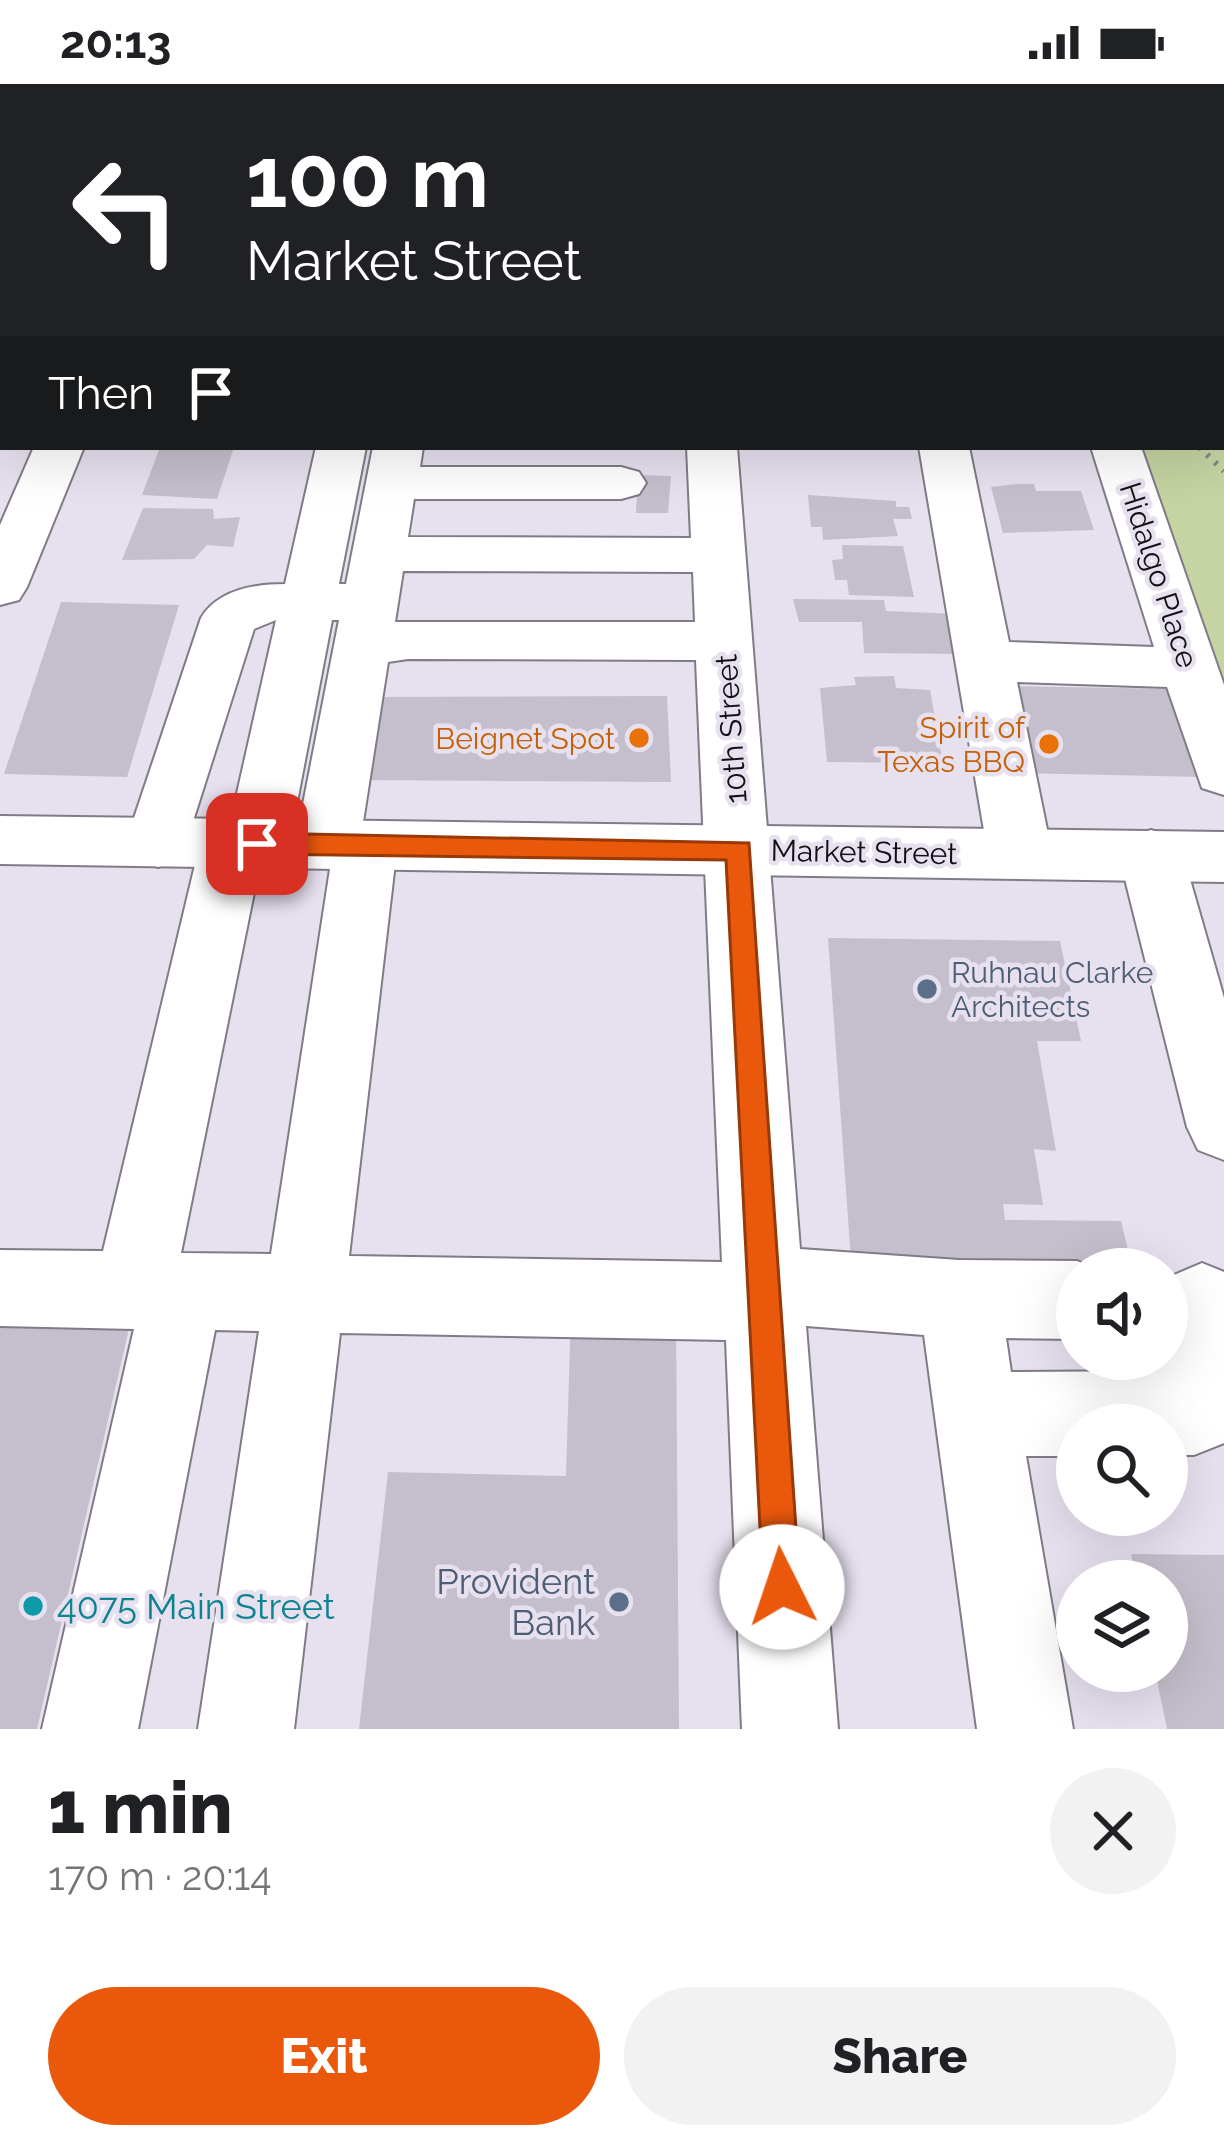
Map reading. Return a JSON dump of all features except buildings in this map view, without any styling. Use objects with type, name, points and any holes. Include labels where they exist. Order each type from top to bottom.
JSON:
[{"type":"street","points":[[4,568],[58,450]]},
{"type":"street","points":[[90,1729],[159,1291],[244,844],[340,450]]},
{"type":"street","name":"10th Street","points":[[712,450],[790,1729]]},
{"type":"street","points":[[945,450],[1020,854]]},
{"type":"street","name":"Hidalgo Place","points":[[1117,450],[1224,772]]},
{"type":"street","points":[[246,1729],[304,1293],[371,601],[395,465],[621,483]]},
{"type":"street","points":[[158,842],[229,617],[261,602],[371,601],[719,555]]},
{"type":"street","points":[[371,601],[408,640],[725,640]]},
{"type":"street","points":[[983,661],[1190,668]]},
{"type":"street","name":"Market Street","points":[[0,840],[1224,856]]},
{"type":"street","points":[[1151,856],[1208,996],[1224,1127]]},
{"type":"street","points":[[0,1288],[1056,1300]]},
{"type":"street","points":[[959,1299],[1025,1729]]},
{"type":"street","points":[[980,1414],[1193,1413],[1198,1302]]},
{"type":"path","points":[[1202,450],[1224,471]]},
{"type":"green space","points":[[1139,450],[1224,450],[1224,695]]},
{"type":"place","name":"Beignet Spot","points":[[639,738]]},
{"type":"place","name":"Spirit of Texas BBQ","points":[[1049,744]]},
{"type":"place","name":"Ruhnau Clarke Architects","points":[[927,989]]},
{"type":"place","name":"Provident Bank","points":[[619,1602]]},
{"type":"place","name":"4075 Main Street","points":[[33,1606]]},
{"type":"route","points":[[257,844],[739,850],[782,1587]]}]
